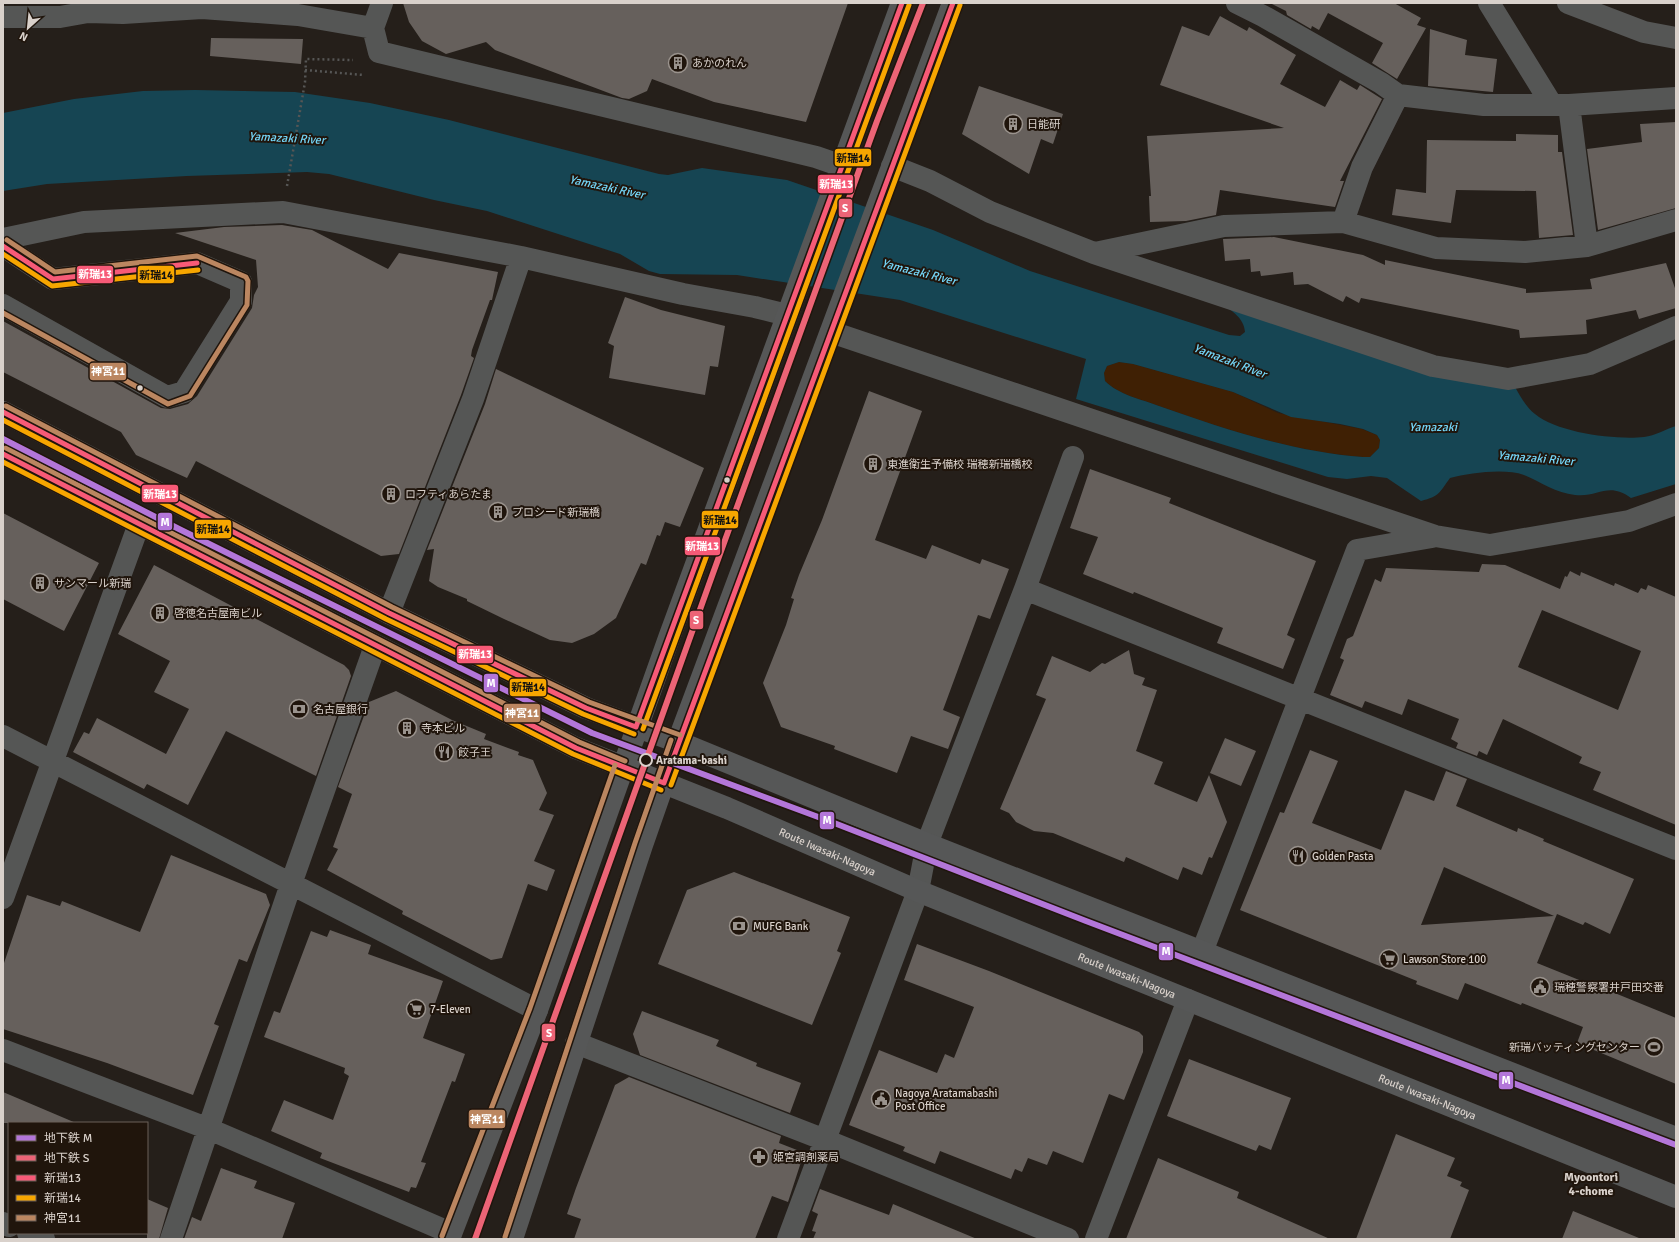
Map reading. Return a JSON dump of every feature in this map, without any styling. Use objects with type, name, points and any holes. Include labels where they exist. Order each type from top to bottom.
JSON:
[{"type":"main road","points":[[450,1236],[537,1010],[636,727],[902,3]]},
{"type":"main road","points":[[512,1239],[642,845],[678,742],[953,3]]},
{"type":"main road","points":[[3,412],[389,613],[586,708],[678,742],[927,844],[1676,1138]]},
{"type":"main road","name":"Route Iwasaki-Nagoya","points":[[3,454],[576,748],[727,808],[918,891],[1676,1197]]},
{"type":"street","points":[[382,3],[373,28],[379,52],[809,156],[842,166]]},
{"type":"street","points":[[1237,3],[1267,9],[1381,83],[1398,96],[1484,105],[1560,105],[1676,98]]},
{"type":"street","points":[[1489,3],[1560,105],[1587,246]]},
{"type":"street","points":[[1568,3],[1644,32],[1676,38]]},
{"type":"street","points":[[3,17],[60,17],[87,8],[122,13],[202,8],[298,15],[373,28]]},
{"type":"street","points":[[1343,222],[1362,167],[1398,96]]},
{"type":"street","points":[[892,166],[930,181],[990,212],[1094,253],[1433,366],[1508,380],[1590,364],[1676,327]]},
{"type":"street","points":[[3,238],[84,222],[283,212],[521,258],[683,294],[755,306],[790,308]]},
{"type":"street","points":[[1094,253],[1224,226],[1343,222],[1436,248],[1525,252],[1587,246],[1676,220]]},
{"type":"street","points":[[3,246],[53,279],[197,262],[241,282],[241,301],[184,392],[167,396],[3,305]]},
{"type":"street","points":[[389,613],[473,399],[521,258]]},
{"type":"street","points":[[833,326],[1435,536],[1490,545],[1629,521],[1676,504]]},
{"type":"street","points":[[788,1239],[918,891],[927,844],[1025,589],[1073,457]]},
{"type":"street","points":[[3,898],[140,524]]},
{"type":"street","points":[[1202,952],[1357,550],[1435,536]]},
{"type":"street","points":[[1025,589],[1676,849]]},
{"type":"street","points":[[171,1239],[210,1129],[291,884],[375,646]]},
{"type":"street","points":[[3,736],[537,1010]]},
{"type":"street","points":[[1096,1239],[1188,1000]]},
{"type":"street","points":[[576,1043],[825,1140],[1068,1239]]},
{"type":"street","points":[[3,1050],[210,1129],[450,1236]]},
{"type":"street","points":[[31,1234],[44,1239]]},
{"type":"path","points":[[283,212],[304,82],[306,59],[366,60],[379,52]]},
{"type":"shaded area","points":[[1119,362],[1133,364],[1233,392],[1278,413],[1362,429],[1377,435],[1380,440],[1379,448],[1370,457],[1337,454],[1285,445],[1208,423],[1130,396],[1111,386],[1105,381],[1104,373],[1107,366]]},
{"type":"water","name":"Yamazaki","points":[[195,90],[295,92],[370,103],[449,120],[659,174],[668,175],[702,168],[787,180],[933,230],[1030,271],[1229,335],[1240,336],[1245,332],[1244,327],[1237,315],[1222,304],[1515,387],[1526,405],[1535,414],[1545,421],[1572,430],[1587,434],[1632,438],[1652,435],[1676,426],[1676,484],[1631,498],[1623,493],[1609,490],[1575,495],[1555,490],[1524,475],[1507,472],[1487,472],[1467,474],[1450,478],[1441,491],[1436,495],[1421,501],[1387,478],[1371,476],[1347,479],[1328,477],[1076,399],[1086,359],[900,300],[737,275],[660,274],[649,271],[620,254],[487,211],[434,200],[329,174],[307,172],[187,176],[47,184],[3,191],[3,113],[74,99],[143,91]],"holes":[[[1119,362],[1133,364],[1233,392],[1291,417],[1363,429],[1377,435],[1380,440],[1379,448],[1370,457],[1363,457],[1285,445],[1234,431],[1138,399],[1117,390],[1105,381],[1104,373],[1107,366]]]},
{"type":"building","name":"あかのれん","points":[[403,3],[848,3],[806,122],[714,102],[652,79],[647,91],[629,99],[622,98],[495,50],[486,42],[446,54],[422,41],[409,22]]},
{"type":"building","points":[[1270,3],[1394,3],[1421,18],[1417,25],[1426,28],[1397,79],[1372,63],[1383,43],[1328,13],[1319,30],[1312,26],[1311,29],[1287,15],[1286,11]]},
{"type":"building","points":[[1220,16],[1247,31],[1249,27],[1296,55],[1280,84],[1325,107],[1340,80],[1357,90],[1360,85],[1382,99],[1340,181],[1344,181],[1335,207],[1220,190],[1216,215],[1186,221],[1150,222],[1149,196],[1151,196],[1147,136],[1284,128],[1160,85],[1182,26],[1209,36]]},
{"type":"building","points":[[1430,29],[1467,40],[1465,55],[1497,59],[1493,92],[1428,86]]},
{"type":"building","points":[[211,38],[303,39],[301,64],[210,56]]},
{"type":"building","name":"日能研","points":[[979,86],[1063,114],[1053,144],[1041,139],[1029,174],[962,134]]},
{"type":"building","points":[[1676,122],[1676,208],[1598,230],[1587,149],[1642,142],[1640,124]]},
{"type":"building","points":[[1516,134],[1558,135],[1558,152],[1562,152],[1573,235],[1539,238],[1536,191],[1456,190],[1451,223],[1392,215],[1396,189],[1426,193],[1427,140],[1516,141]]},
{"type":"building","points":[[282,225],[312,230],[388,269],[399,253],[498,272],[492,300],[490,300],[472,350],[471,356],[474,358],[399,554],[381,556],[196,461],[187,478],[136,455],[121,432],[3,372],[3,321],[161,408],[170,409],[188,404],[197,396],[252,308],[254,295],[258,287],[256,260],[175,233],[224,227]]},
{"type":"building","points":[[1274,237],[1363,255],[1385,265],[1385,260],[1526,289],[1526,293],[1592,289],[1590,279],[1666,263],[1676,291],[1676,308],[1639,319],[1636,310],[1586,320],[1587,334],[1520,338],[1519,330],[1361,298],[1359,303],[1346,296],[1343,302],[1308,284],[1294,285],[1293,272],[1261,276],[1260,271],[1251,272],[1250,259],[1225,261],[1223,239]]},
{"type":"building","points":[[625,297],[661,310],[725,326],[718,367],[710,366],[705,395],[609,378],[614,346],[608,343]]},
{"type":"building","points":[[496,369],[704,468],[680,527],[665,522],[660,536],[657,535],[646,565],[641,563],[616,618],[594,634],[572,643],[550,640],[467,601],[467,599],[438,587],[429,581],[434,549],[427,550],[485,404]]},
{"type":"building","points":[[869,391],[922,411],[875,540],[926,559],[932,545],[980,564],[982,559],[1009,569],[990,619],[978,615],[943,710],[960,717],[948,749],[911,736],[897,773],[834,749],[835,746],[781,727],[763,683],[786,625],[794,599],[791,598],[799,575],[822,520]]},
{"type":"building","points":[[1090,469],[1171,498],[1169,503],[1316,561],[1287,635],[1295,639],[1283,669],[1217,643],[1223,628],[1134,592],[1133,594],[1083,574],[1098,537],[1070,528]]},
{"type":"building","name":"サンマール新瑞","points":[[3,513],[99,563],[64,631],[3,599]]},
{"type":"building","points":[[1482,564],[1505,565],[1560,589],[1565,576],[1567,577],[1570,571],[1580,576],[1581,572],[1614,586],[1615,583],[1638,593],[1641,588],[1646,590],[1648,585],[1676,597],[1676,825],[1593,790],[1601,772],[1579,763],[1582,757],[1503,719],[1487,755],[1479,751],[1477,756],[1456,748],[1458,743],[1451,739],[1459,719],[1408,699],[1402,715],[1365,701],[1362,708],[1330,695],[1344,660],[1340,658],[1347,639],[1353,636],[1375,579],[1381,582],[1386,568],[1479,572]],"holes":[[[1542,610],[1641,651],[1618,710],[1518,667]]]},
{"type":"building","points":[[154,565],[344,665],[349,670],[351,676],[316,776],[226,731],[188,805],[147,784],[144,789],[73,752],[84,732],[89,734],[97,718],[166,754],[189,709],[154,692],[170,661],[118,634]]},
{"type":"building","points":[[1129,650],[1134,674],[1145,678],[1142,685],[1157,690],[1136,751],[1163,762],[1154,784],[1197,802],[1209,775],[1227,822],[1212,858],[1209,857],[1202,875],[1183,867],[1178,880],[1126,857],[1124,862],[1053,833],[1034,831],[1016,822],[1009,813],[1000,809],[1046,699],[1036,695],[1052,656],[1090,672],[1102,663],[1105,664]]},
{"type":"building","points":[[396,691],[452,720],[486,734],[484,739],[519,752],[518,755],[533,760],[547,793],[539,810],[554,815],[534,861],[555,870],[547,891],[528,884],[502,958],[491,960],[402,914],[403,911],[327,870],[338,849],[333,847],[352,794],[338,787],[369,702]]},
{"type":"building","points":[[1225,738],[1256,751],[1241,786],[1210,773]]},
{"type":"building","points":[[1310,750],[1338,761],[1312,823],[1381,850],[1405,790],[1434,801],[1446,771],[1467,779],[1456,806],[1517,832],[1518,828],[1544,839],[1543,841],[1634,879],[1610,934],[1585,922],[1583,925],[1557,914],[1537,963],[1676,1018],[1676,1084],[1577,1043],[1583,1027],[1465,983],[1458,1000],[1416,984],[1417,981],[1240,910],[1280,812],[1284,813]],"holes":[[[1444,867],[1554,916],[1421,925]]]},
{"type":"building","points":[[171,855],[266,894],[270,905],[247,962],[239,959],[214,1024],[219,1026],[193,1095],[107,1063],[3,1029],[3,966],[27,895],[60,906],[62,901],[140,932]]},
{"type":"building","points":[[734,872],[850,917],[837,951],[841,953],[812,1025],[658,964],[687,890]]},
{"type":"building","points":[[330,930],[371,945],[368,954],[443,981],[423,1038],[465,1054],[455,1082],[452,1081],[421,1162],[426,1163],[416,1188],[411,1187],[409,1192],[320,1158],[322,1153],[271,1131],[284,1100],[333,1120],[349,1076],[344,1073],[345,1068],[264,1037],[274,1011],[280,1013],[311,931],[327,937]]},
{"type":"building","points":[[917,944],[989,971],[1139,1032],[1143,1036],[1143,1052],[1124,1100],[1109,1094],[1083,1163],[1053,1151],[1047,1165],[1028,1158],[1022,1172],[1015,1169],[1011,1179],[940,1151],[935,1164],[903,1151],[905,1147],[849,1125],[879,1050],[937,1073],[945,1054],[954,1058],[974,1007],[904,980]]},
{"type":"building","points":[[642,1011],[719,1040],[716,1046],[757,1063],[756,1066],[801,1083],[790,1113],[640,1055],[633,1034]]},
{"type":"building","points":[[1189,1059],[1291,1098],[1271,1150],[1259,1145],[1256,1151],[1167,1116]]},
{"type":"building","points":[[629,1077],[781,1136],[779,1143],[797,1150],[801,1162],[788,1202],[772,1196],[755,1239],[574,1239],[581,1219],[567,1214],[615,1085]]},
{"type":"building","points":[[3,1092],[74,1122],[8,1122],[3,1123]]},
{"type":"building","points":[[1396,1134],[1455,1158],[1447,1176],[1462,1182],[1460,1186],[1469,1190],[1450,1239],[1356,1239]]},
{"type":"building","points":[[1158,1158],[1239,1192],[1237,1198],[1330,1239],[1126,1239]]},
{"type":"building","points":[[221,1168],[257,1181],[254,1188],[295,1203],[282,1239],[184,1239],[192,1217],[201,1221]]},
{"type":"building","points":[[820,1189],[889,1215],[893,1204],[977,1239],[813,1239],[816,1232],[812,1231],[818,1214],[812,1211]]},
{"type":"building","points":[[148,1199],[168,1208],[159,1239],[147,1239]]},
{"type":"building","points":[[1573,1211],[1639,1238],[1639,1239],[1562,1239]]},
{"type":"metro line","name":"S","points":[[475,1239],[712,576],[877,121],[923,3]]},
{"type":"metro line","name":"M","points":[[3,439],[179,529],[592,733],[829,821],[1086,921],[1676,1145]]},
{"type":"transit line","name":"新瑞13","points":[[636,727],[902,3]]},
{"type":"transit line","name":"新瑞13","points":[[664,783],[953,3]]},
{"type":"transit line","name":"新瑞14","points":[[643,729],[909,5]]},
{"type":"transit line","name":"新瑞14","points":[[671,785],[960,5]]},
{"type":"transit line","name":"神宮11","points":[[3,313],[168,404],[190,396],[247,305],[248,281],[246,277],[197,256],[55,272],[7,240]]},
{"type":"transit line","name":"新瑞13","points":[[3,246],[53,279],[197,263]]},
{"type":"transit line","name":"新瑞14","points":[[3,254],[52,286],[198,270]]},
{"type":"transit line","name":"神宮11","points":[[6,406],[392,607],[589,702],[680,735]]},
{"type":"transit line","name":"新瑞13","points":[[3,412],[389,613],[586,708],[636,727]]},
{"type":"transit line","name":"新瑞14","points":[[3,420],[386,619],[583,714],[634,734]]},
{"type":"transit line","name":"神宮11","points":[[6,448],[579,742],[625,761]]},
{"type":"transit line","name":"新瑞13","points":[[3,454],[576,748],[664,783]]},
{"type":"transit line","name":"新瑞14","points":[[3,462],[573,754],[661,790]]},
{"type":"transit line","name":"神宮11","points":[[505,1237],[635,843],[671,740]]},
{"type":"transit line","name":"神宮11","points":[[442,1236],[530,1008],[615,765]]},
{"type":"place","name":"あかのれん","points":[[678,63]]},
{"type":"place","name":"日能研","points":[[1013,124]]},
{"type":"place","name":"東進衛生予備校 瑞穂新瑞橋校","points":[[873,464]]},
{"type":"place","name":"ロフティあらたま","points":[[391,494]]},
{"type":"place","name":"プロシード新瑞橋","points":[[498,512]]},
{"type":"place","name":"サンマール新瑞","points":[[40,583]]},
{"type":"place","name":"啓徳名古屋南ビル","points":[[160,613]]},
{"type":"place","name":"名古屋銀行","points":[[299,709]]},
{"type":"place","name":"寺本ビル","points":[[407,728]]},
{"type":"place","name":"餃子王","points":[[444,752]]},
{"type":"place","name":"Aratama-bashi","points":[[646,760]]},
{"type":"place","name":"Golden Pasta","points":[[1298,856]]},
{"type":"place","name":"MUFG Bank","points":[[739,926]]},
{"type":"place","name":"Lawson Store 100","points":[[1389,959]]},
{"type":"place","name":"瑞穂警察署井戸田交番","points":[[1540,987]]},
{"type":"place","name":"7-Eleven","points":[[416,1009]]},
{"type":"place","name":"新瑞バッティングセンター","points":[[1654,1047]]},
{"type":"place","name":"Nagoya Aratamabashi Post Office","points":[[881,1099]]},
{"type":"place","name":"姫宮調剤薬局","points":[[759,1157]]},
{"type":"district","name":"Myoontori 4-chome","points":[[1591,1184]]},
{"type":"water label","name":"Yamazaki River","points":[[287,138]]},
{"type":"water label","name":"Yamazaki River","points":[[607,187]]},
{"type":"water label","name":"Yamazaki River","points":[[919,272]]},
{"type":"water label","name":"Yamazaki River","points":[[1230,361]]},
{"type":"water label","name":"Yamazaki River","points":[[1536,458]]}]
